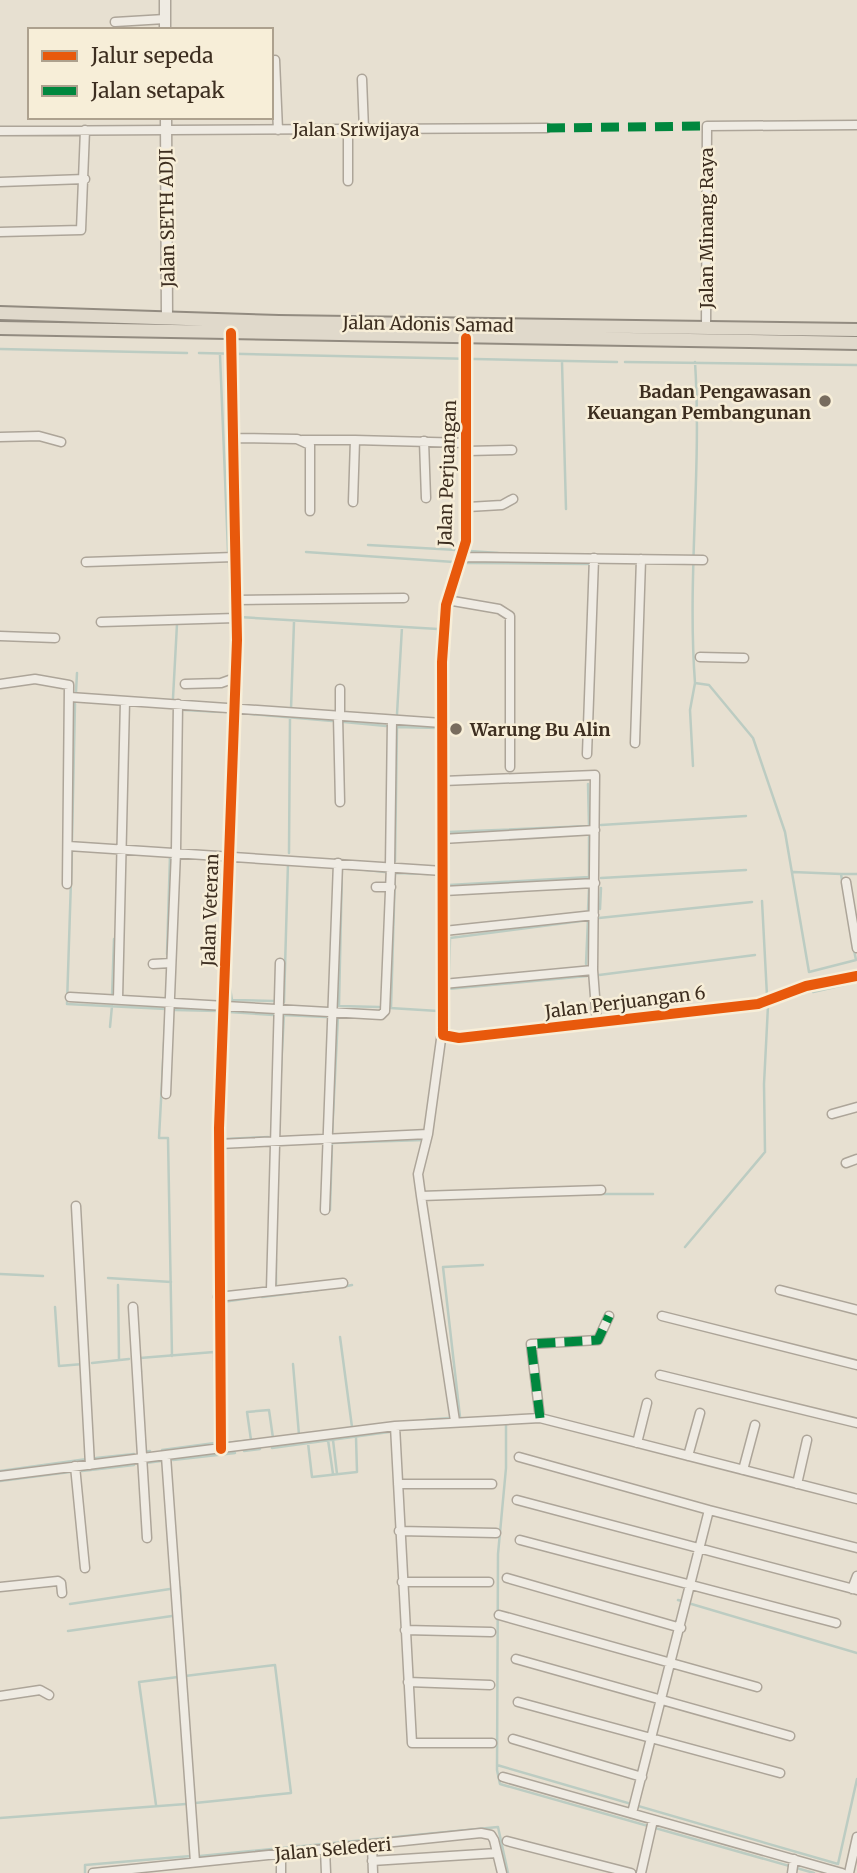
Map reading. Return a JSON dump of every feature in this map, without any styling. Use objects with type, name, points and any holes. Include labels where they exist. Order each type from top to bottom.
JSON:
[{"type":"highway","name":"Jalan Adonis Samad","points":[[0,313],[167,319],[279,327],[622,334],[706,329],[857,330]]},
{"type":"highway","points":[[54,316],[54,329]]},
{"type":"highway","points":[[0,328],[231,333],[279,327],[466,338],[622,334],[857,344]]},
{"type":"street","points":[[115,22],[165,25],[165,0]]},
{"type":"street","points":[[275,60],[278,130]]},
{"type":"street","points":[[362,79],[364,130]]},
{"type":"street","name":"Jalan SETH ADJI","points":[[166,119],[167,319]]},
{"type":"street","name":"Jalan Minang Raya","points":[[706,329],[707,126],[857,125]]},
{"type":"street","name":"Jalan Sriwijaya","points":[[0,131],[547,128]]},
{"type":"street","points":[[0,232],[80,231],[85,179],[85,130]]},
{"type":"street","points":[[348,130],[348,181]]},
{"type":"street","points":[[0,182],[85,179]]},
{"type":"street","name":"Jalan Veteran","points":[[221,1449],[219,1144],[236,618],[231,333]]},
{"type":"street","name":"Jalan Perjuangan","points":[[454,1421],[418,1174],[428,1134],[444,1034],[442,662],[447,600],[462,557],[468,507],[466,338]]},
{"type":"street","points":[[0,437],[39,436],[61,442]]},
{"type":"street","points":[[232,438],[424,441],[512,450]]},
{"type":"street","points":[[302,440],[310,445],[310,512]]},
{"type":"street","points":[[353,502],[355,440]]},
{"type":"street","points":[[424,441],[426,498]]},
{"type":"street","points":[[468,507],[502,505],[513,499]]},
{"type":"street","points":[[86,562],[234,557]]},
{"type":"street","points":[[462,557],[703,559]]},
{"type":"street","points":[[587,754],[594,558]]},
{"type":"street","points":[[635,743],[641,559]]},
{"type":"street","points":[[236,600],[404,598]]},
{"type":"street","points":[[447,600],[499,609],[510,616],[510,767]]},
{"type":"street","points":[[101,622],[236,618]]},
{"type":"street","points":[[0,636],[55,638]]},
{"type":"street","points":[[700,657],[744,658]]},
{"type":"street","points":[[184,684],[221,682],[235,678]]},
{"type":"street","points":[[0,684],[35,679],[69,685],[67,884]]},
{"type":"street","points":[[340,689],[340,802]]},
{"type":"street","points":[[70,697],[234,706],[442,723]]},
{"type":"street","points":[[118,999],[125,701]]},
{"type":"street","points":[[166,1094],[176,851],[178,704]]},
{"type":"street","points":[[71,997],[381,1015],[385,1011],[391,887],[392,720]]},
{"type":"street","points":[[443,781],[595,775],[593,970],[597,1023]]},
{"type":"street","points":[[442,839],[595,830]]},
{"type":"street","points":[[68,846],[176,851],[443,871]]},
{"type":"street","points":[[325,1210],[338,863]]},
{"type":"street","points":[[846,882],[857,948]]},
{"type":"street","points":[[444,891],[595,883]]},
{"type":"street","points":[[376,887],[391,887]]},
{"type":"street","points":[[444,931],[594,915]]},
{"type":"street","points":[[271,1290],[280,963]]},
{"type":"street","points":[[153,964],[171,964]]},
{"type":"street","points":[[443,984],[593,970]]},
{"type":"street","name":"Jalan Perjuangan 6","points":[[444,1034],[459,1038],[758,1004],[806,986],[857,976]]},
{"type":"street","points":[[832,1114],[857,1107]]},
{"type":"street","points":[[219,1144],[428,1134]]},
{"type":"street","points":[[846,1163],[857,1159]]},
{"type":"street","points":[[421,1196],[601,1190]]},
{"type":"street","points":[[76,1206],[90,1465]]},
{"type":"street","points":[[218,1297],[343,1283]]},
{"type":"street","points":[[780,1290],[857,1310]]},
{"type":"street","points":[[133,1307],[140,1459],[147,1538]]},
{"type":"street","points":[[540,1418],[531,1344],[598,1340],[609,1316]]},
{"type":"street","points":[[662,1316],[857,1365]]},
{"type":"street","points":[[660,1375],[856,1422],[857,1412]]},
{"type":"street","points":[[637,1443],[647,1403]]},
{"type":"street","points":[[688,1456],[700,1413]]},
{"type":"street","points":[[0,1476],[395,1426],[540,1418],[857,1499]]},
{"type":"street","points":[[743,1470],[755,1425]]},
{"type":"street","points":[[395,1426],[412,1743],[492,1742]]},
{"type":"street","points":[[797,1483],[807,1440]]},
{"type":"street","points":[[166,1456],[195,1862]]},
{"type":"street","points":[[519,1457],[857,1548]]},
{"type":"street","points":[[75,1466],[85,1568]]},
{"type":"street","points":[[398,1484],[492,1484]]},
{"type":"street","points":[[517,1500],[855,1590],[857,1576]]},
{"type":"street","points":[[634,1808],[692,1587],[709,1510]]},
{"type":"street","points":[[399,1531],[496,1533]]},
{"type":"street","points":[[520,1540],[836,1623]]},
{"type":"street","points":[[507,1578],[681,1628]]},
{"type":"street","points":[[0,1587],[58,1581],[61,1583],[62,1593]]},
{"type":"street","points":[[402,1582],[489,1582]]},
{"type":"street","points":[[499,1615],[757,1687]]},
{"type":"street","points":[[405,1630],[491,1632]]},
{"type":"street","points":[[516,1659],[790,1736]]},
{"type":"street","points":[[408,1682],[490,1685]]},
{"type":"street","points":[[0,1696],[40,1690],[49,1695]]},
{"type":"street","points":[[518,1702],[780,1773]]},
{"type":"street","points":[[513,1740],[642,1777]]},
{"type":"street","points":[[503,1777],[634,1808],[653,1823],[793,1867],[842,1873]]},
{"type":"street","points":[[641,1873],[653,1823]]},
{"type":"street","name":"Jalan Selederi","points":[[93,1873],[481,1833],[491,1835],[497,1853]]},
{"type":"street","points":[[849,1873],[857,1838]]},
{"type":"street","points":[[508,1841],[631,1873]]},
{"type":"street","points":[[372,1846],[373,1873]]},
{"type":"street","points":[[325,1849],[326,1873]]},
{"type":"street","points":[[281,1853],[281,1873]]},
{"type":"street","points":[[372,1861],[497,1853],[502,1873]]},
{"type":"waterway","points":[[0,349],[187,353]]},
{"type":"waterway","points":[[199,353],[617,362]]},
{"type":"waterway","points":[[220,355],[228,551]]},
{"type":"waterway","points":[[562,362],[566,509]]},
{"type":"waterway","points":[[625,362],[857,365]]},
{"type":"waterway","points":[[695,362],[695,683],[709,685],[753,738],[785,832],[809,972],[856,960],[854,950]]},
{"type":"waterway","points":[[368,545],[457,550]]},
{"type":"waterway","points":[[470,551],[498,553]]},
{"type":"waterway","points":[[306,552],[454,562]]},
{"type":"waterway","points":[[229,563],[231,615]]},
{"type":"waterway","points":[[467,563],[588,564]]},
{"type":"waterway","points":[[239,617],[438,629],[438,661]]},
{"type":"waterway","points":[[291,709],[294,622]]},
{"type":"waterway","points":[[173,698],[177,624]]},
{"type":"waterway","points":[[397,714],[402,627]]},
{"type":"waterway","points":[[76,692],[77,673]]},
{"type":"waterway","points":[[693,766],[690,710],[695,683]]},
{"type":"waterway","points":[[438,685],[438,717]]},
{"type":"waterway","points":[[72,840],[75,704]]},
{"type":"waterway","points":[[184,710],[221,712]]},
{"type":"waterway","points":[[240,713],[332,721]]},
{"type":"waterway","points":[[289,853],[290,716]]},
{"type":"waterway","points":[[344,722],[386,726]]},
{"type":"waterway","points":[[395,861],[397,726]]},
{"type":"waterway","points":[[396,727],[438,728]]},
{"type":"waterway","points":[[438,728],[438,865]]},
{"type":"waterway","points":[[588,784],[589,826]]},
{"type":"waterway","points":[[601,825],[746,816]]},
{"type":"waterway","points":[[449,832],[589,826]]},
{"type":"waterway","points":[[589,837],[589,878]]},
{"type":"waterway","points":[[72,849],[67,1004],[166,1009]]},
{"type":"waterway","points":[[167,954],[170,856]]},
{"type":"waterway","points":[[284,1002],[288,863]]},
{"type":"waterway","points":[[339,1005],[342,868]]},
{"type":"waterway","points":[[357,869],[385,872]]},
{"type":"waterway","points":[[601,878],[746,870]]},
{"type":"waterway","points":[[391,1008],[395,872]]},
{"type":"waterway","points":[[793,872],[841,874]]},
{"type":"waterway","points":[[396,873],[428,874]]},
{"type":"waterway","points":[[390,1008],[438,1011],[438,873]]},
{"type":"waterway","points":[[845,899],[841,874],[857,874]]},
{"type":"waterway","points":[[449,885],[589,877]]},
{"type":"waterway","points":[[600,909],[601,888]]},
{"type":"waterway","points":[[588,910],[589,889]]},
{"type":"waterway","points":[[762,901],[767,996]]},
{"type":"waterway","points":[[599,918],[752,902]]},
{"type":"waterway","points":[[586,964],[588,919]]},
{"type":"waterway","points":[[449,977],[450,938],[589,920]]},
{"type":"waterway","points":[[112,996],[114,939]]},
{"type":"waterway","points":[[599,975],[755,955]]},
{"type":"waterway","points":[[448,989],[587,976]]},
{"type":"waterway","points":[[813,992],[857,982]]},
{"type":"waterway","points":[[230,988],[232,1000],[274,1001]]},
{"type":"waterway","points":[[609,1026],[750,1010],[802,994]]},
{"type":"waterway","points":[[110,1027],[112,1006]]},
{"type":"waterway","points":[[339,1006],[379,1007]]},
{"type":"waterway","points":[[685,1247],[765,1152],[764,1084],[768,1006]]},
{"type":"waterway","points":[[175,1010],[218,1011]]},
{"type":"waterway","points":[[214,1140],[218,1011]]},
{"type":"waterway","points":[[229,1012],[273,1015]]},
{"type":"waterway","points":[[280,1088],[284,1014]]},
{"type":"waterway","points":[[283,1015],[326,1017]]},
{"type":"waterway","points":[[332,1136],[338,1016]]},
{"type":"waterway","points":[[165,1025],[159,1138],[168,1138],[172,1356]]},
{"type":"waterway","points":[[224,1139],[268,1137]]},
{"type":"waterway","points":[[332,1143],[424,1140]]},
{"type":"waterway","points":[[330,1210],[332,1143]]},
{"type":"waterway","points":[[223,1196],[224,1150]]},
{"type":"waterway","points":[[598,1194],[653,1194]]},
{"type":"waterway","points":[[276,1259],[276,1284]]},
{"type":"waterway","points":[[426,1420],[460,1417],[443,1267],[483,1265]]},
{"type":"waterway","points":[[0,1274],[43,1276]]},
{"type":"waterway","points":[[108,1278],[171,1282]]},
{"type":"waterway","points":[[118,1285],[119,1360]]},
{"type":"waterway","points":[[342,1287],[352,1285]]},
{"type":"waterway","points":[[262,1297],[318,1290]]},
{"type":"waterway","points":[[223,1302],[250,1298]]},
{"type":"waterway","points":[[55,1307],[59,1366],[83,1364]]},
{"type":"waterway","points":[[340,1337],[352,1427]]},
{"type":"waterway","points":[[140,1358],[214,1352],[215,1443],[162,1450]]},
{"type":"waterway","points":[[140,1358],[141,1372]]},
{"type":"waterway","points":[[92,1363],[129,1359]]},
{"type":"waterway","points":[[293,1364],[299,1435]]},
{"type":"waterway","points":[[251,1440],[247,1412],[269,1410],[273,1438]]},
{"type":"waterway","points":[[506,1422],[506,1468],[498,1554],[497,1770],[500,1784],[814,1873]]},
{"type":"waterway","points":[[272,1448],[389,1432]]},
{"type":"waterway","points":[[308,1443],[312,1477],[357,1472],[356,1437]]},
{"type":"waterway","points":[[225,1440],[225,1443],[254,1440]]},
{"type":"waterway","points":[[328,1440],[333,1474]]},
{"type":"waterway","points":[[333,1440],[337,1474]]},
{"type":"waterway","points":[[244,1451],[260,1449]]},
{"type":"waterway","points":[[143,1452],[150,1451]]},
{"type":"waterway","points":[[173,1460],[235,1453]]},
{"type":"waterway","points":[[96,1458],[134,1454]]},
{"type":"waterway","points":[[0,1471],[87,1459]]},
{"type":"waterway","points":[[146,1463],[161,1461]]},
{"type":"waterway","points":[[82,1471],[134,1465]]},
{"type":"waterway","points":[[0,1481],[70,1472]]},
{"type":"waterway","points":[[180,1587],[181,1615]]},
{"type":"waterway","points":[[70,1604],[170,1589]]},
{"type":"waterway","points":[[678,1600],[857,1653]]},
{"type":"waterway","points":[[68,1631],[172,1616]]},
{"type":"waterway","points":[[185,1676],[275,1665],[291,1793],[195,1803]]},
{"type":"waterway","points":[[156,1805],[139,1682],[178,1677]]},
{"type":"waterway","points":[[497,1765],[838,1864],[857,1779]]},
{"type":"waterway","points":[[0,1818],[186,1804]]},
{"type":"waterway","points":[[200,1856],[498,1827],[508,1873]]},
{"type":"waterway","points":[[85,1873],[85,1865],[191,1856]]},
{"type":"marked path","points":[[547,128],[707,126]]},
{"type":"marked path","points":[[540,1418],[531,1344],[598,1340],[609,1316]]},
{"type":"cycle path","points":[[221,1449],[219,1128],[237,640],[231,333]]},
{"type":"cycle path","points":[[466,338],[466,541],[446,605],[442,662],[443,1035],[459,1038],[758,1004],[806,986],[857,976]]},
{"type":"place","name":"Badan Pengawasan Keuangan Pembangunan","points":[[825,401]]},
{"type":"place","name":"Warung Bu Alin","points":[[456,729]]}]
